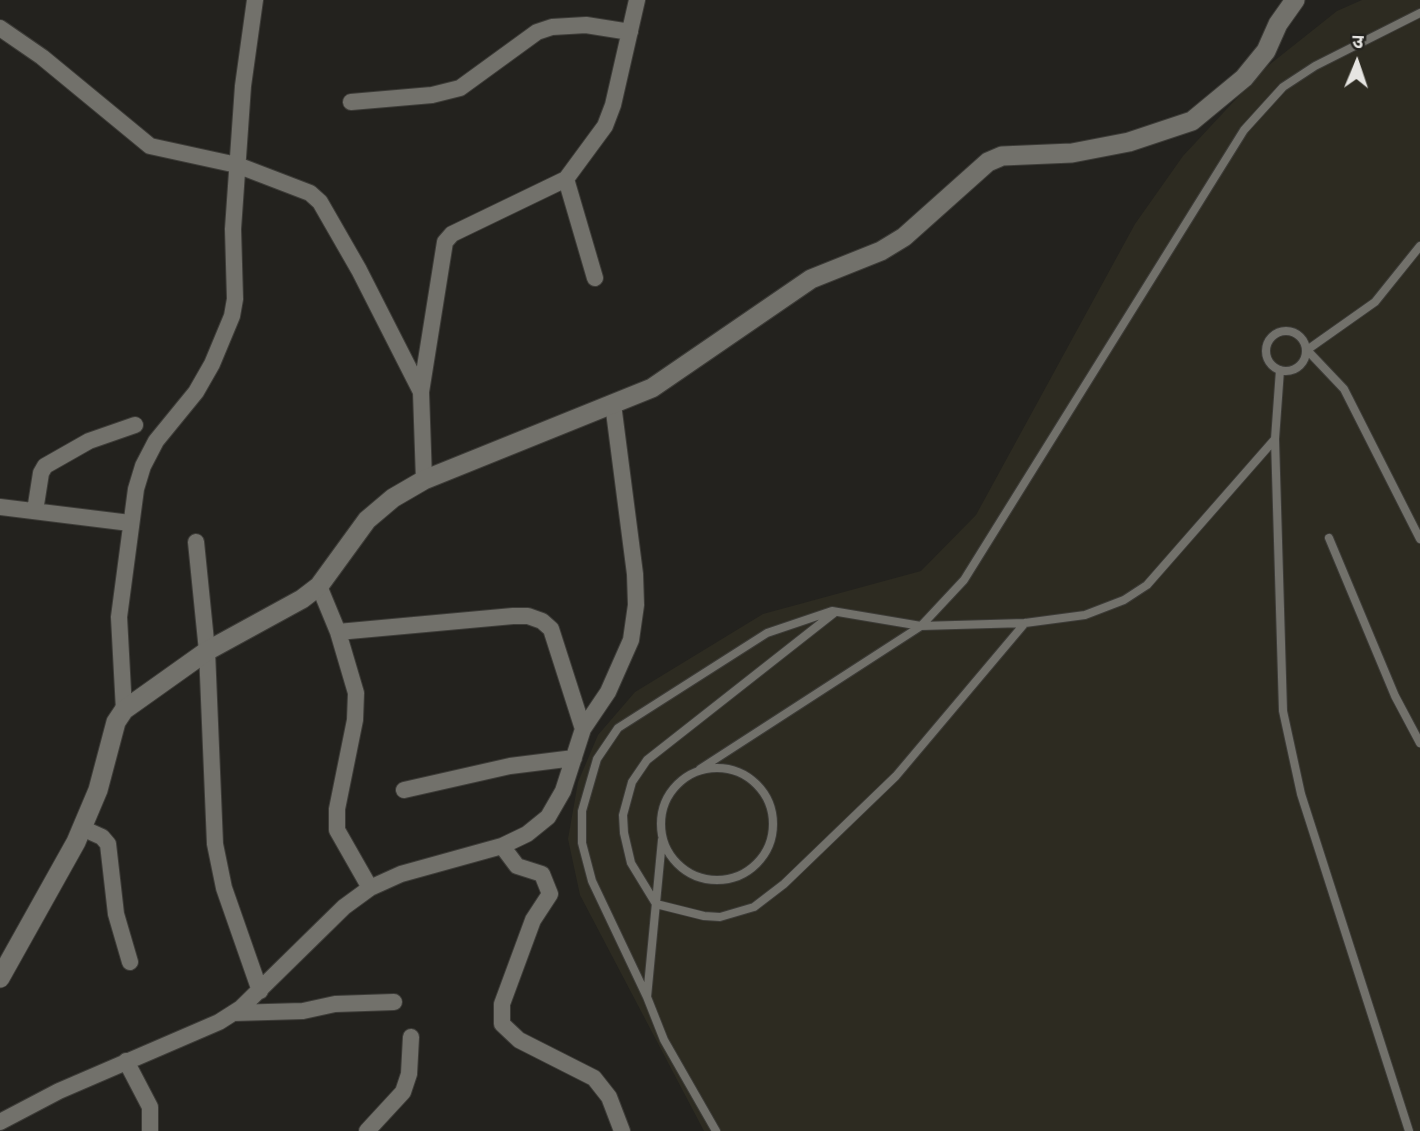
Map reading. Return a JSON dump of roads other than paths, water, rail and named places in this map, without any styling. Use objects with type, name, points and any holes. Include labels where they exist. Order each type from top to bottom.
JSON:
[{"type":"street","points":[[124,710],[119,617],[130,523],[142,466],[156,441],[196,392],[212,364],[232,316],[235,299],[233,229],[237,165],[243,86],[255,0]]},
{"type":"street","points":[[424,480],[421,393],[444,242],[452,234],[566,179],[605,126],[613,105],[636,0]]},
{"type":"street","points":[[0,978],[82,828],[98,790],[116,722],[124,710],[207,651],[302,599],[318,586],[367,520],[393,498],[424,480],[652,388],[811,279],[881,251],[904,237],[988,162],[1002,156],[1072,153],[1129,142],[1192,121],[1244,78],[1266,51],[1278,24],[1295,0]]},
{"type":"street","points":[[351,102],[432,95],[460,88],[537,32],[552,27],[586,25],[630,32]]},
{"type":"street","points":[[0,28],[41,57],[150,146],[237,165],[295,186],[320,202],[379,306],[421,393]]},
{"type":"street","points":[[566,179],[595,278]]},
{"type":"street","points":[[0,1122],[126,1060],[233,1013],[260,991],[344,907],[370,888],[401,874],[502,846],[527,834],[548,817],[564,791],[583,729],[621,669],[631,640],[636,605],[635,574],[613,404]]},
{"type":"street","points":[[35,511],[41,473],[45,466],[89,441],[135,425]]},
{"type":"street","points":[[0,507],[130,523]]},
{"type":"street","points":[[196,542],[207,651],[215,844],[224,888],[260,991]]},
{"type":"street","points":[[318,586],[353,675],[356,708],[337,809],[337,830],[370,888]]},
{"type":"street","points":[[338,632],[513,616],[528,616],[542,621],[551,629],[583,729]]},
{"type":"street","points":[[404,790],[499,768],[574,758]]},
{"type":"street","points":[[82,828],[102,837],[108,844],[116,914],[130,962]]},
{"type":"street","points":[[502,846],[517,866],[546,878],[550,894],[533,920],[502,1004],[502,1024],[519,1040],[594,1078],[609,1097],[622,1131]]},
{"type":"street","points":[[233,1013],[303,1011],[335,1004],[394,1002]]},
{"type":"street","points":[[367,1131],[403,1092],[409,1074],[411,1037]]},
{"type":"street","points":[[126,1060],[150,1107],[150,1131]]},
{"type":"lane","points":[[647,997],[662,840],[660,818],[666,797],[681,780],[921,626],[964,580],[1244,130],[1283,87],[1315,66],[1420,13]]},
{"type":"lane","points":[[1420,246],[1374,302],[1307,350],[1306,358],[1295,370],[1280,370],[1273,366],[1266,352],[1267,344],[1278,332],[1293,332],[1300,336],[1307,350],[1344,389],[1420,538]]},
{"type":"lane","points":[[1280,370],[1275,439],[1283,711],[1301,794],[1409,1131]]},
{"type":"lane","points":[[716,1131],[664,1040],[585,861],[582,811],[597,759],[618,729],[766,633],[836,611],[921,626],[1026,622],[1085,615],[1124,600],[1147,585],[1275,439]]},
{"type":"lane","points":[[1329,538],[1395,696],[1420,743]]},
{"type":"lane","points":[[836,611],[647,760],[632,782],[623,815],[624,833],[631,863],[656,904],[704,916],[720,917],[754,907],[784,884],[896,776],[1026,622]]},
{"type":"lane","points":[[662,840],[673,860],[690,874],[711,880],[734,878],[753,868],[768,851],[774,830],[772,807],[761,788],[744,774],[723,767],[700,769]]}]
